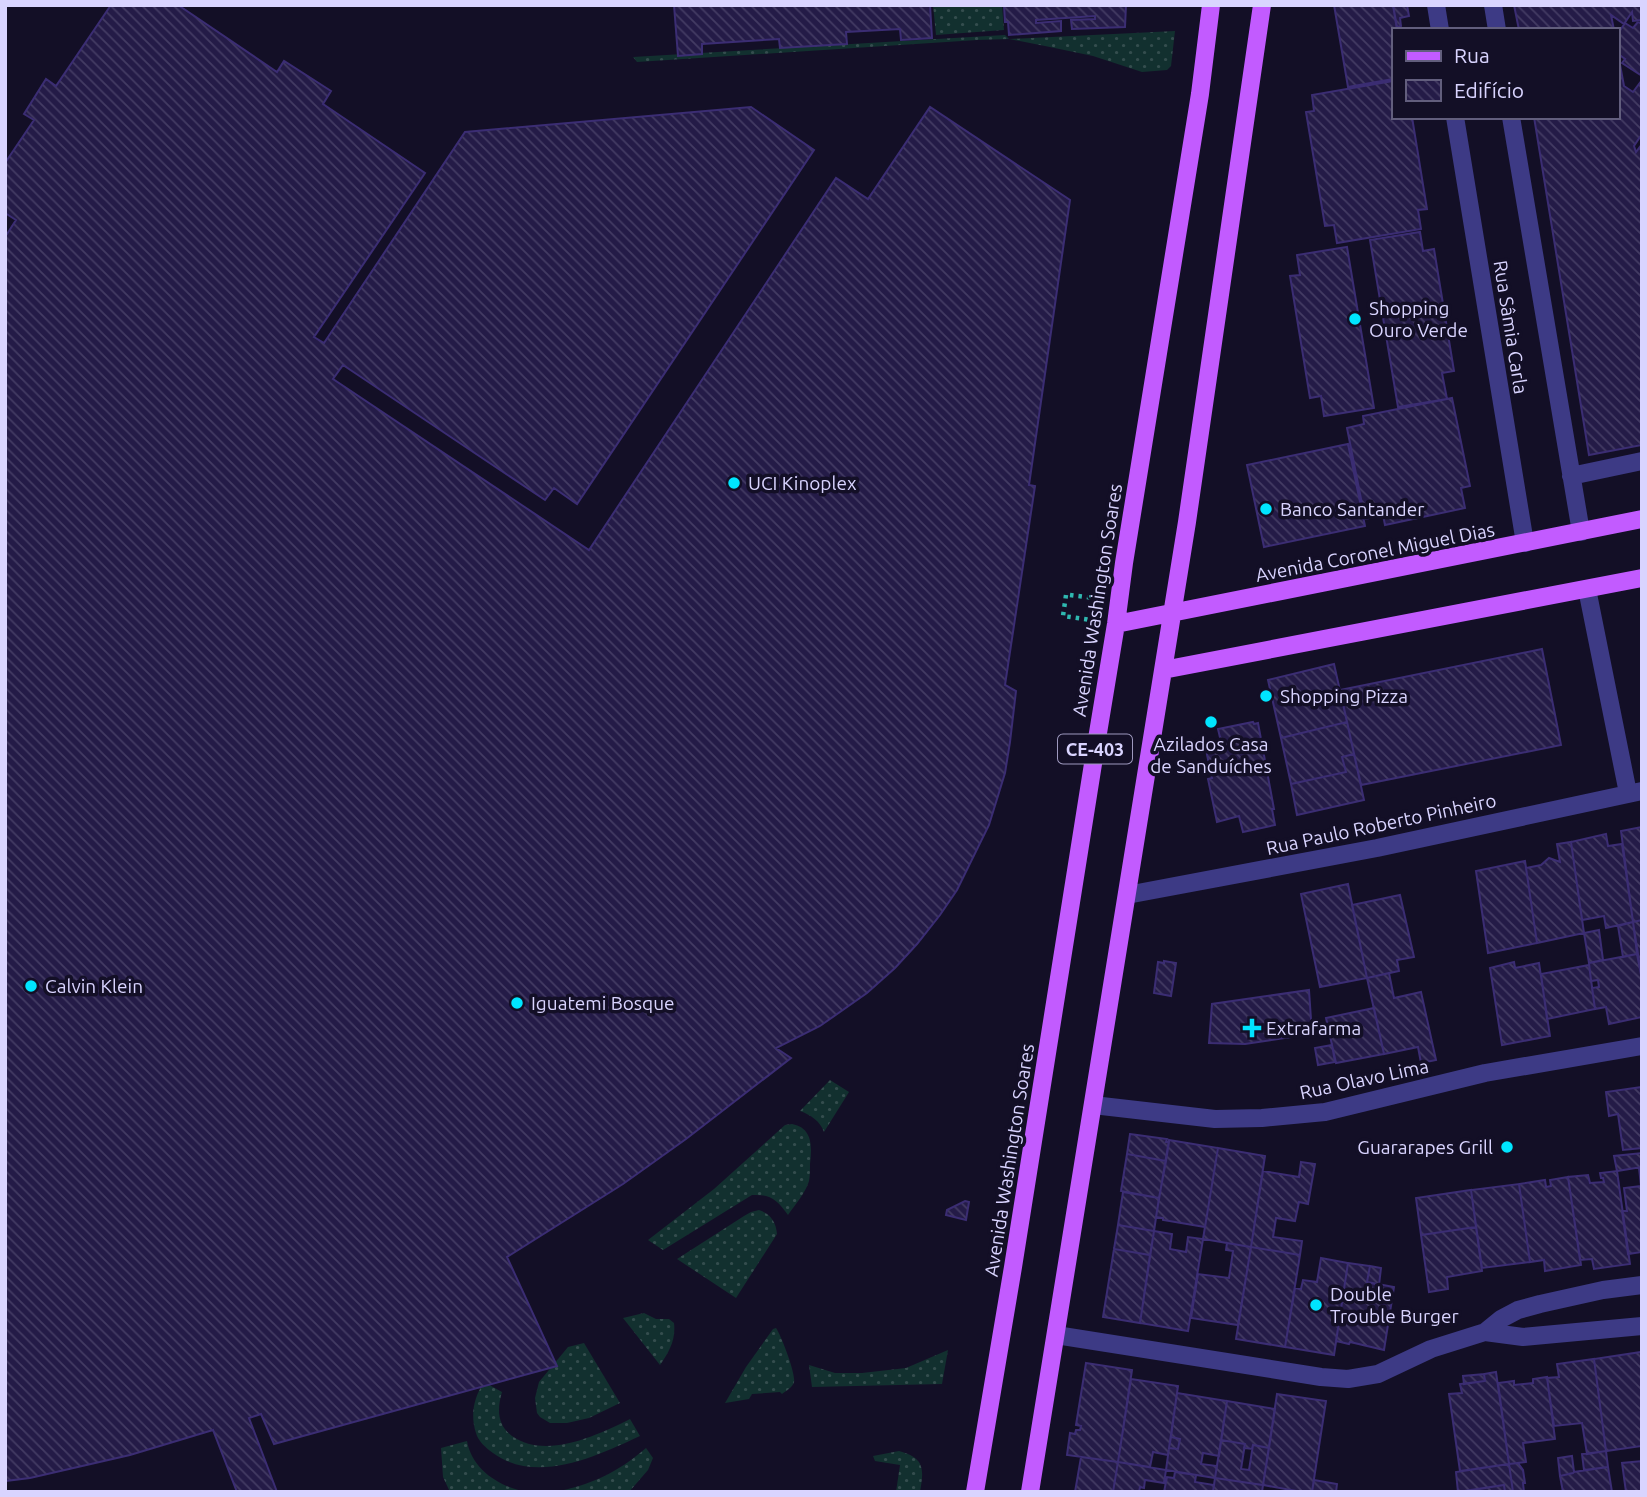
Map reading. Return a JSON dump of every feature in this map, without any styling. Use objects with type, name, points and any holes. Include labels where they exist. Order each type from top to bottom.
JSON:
[{"type":"main road","name":"Avenida Washington Soares","points":[[975,1492],[1198,108],[1211,5]]},
{"type":"main road","name":"CE-403","points":[[1030,1492],[1191,495],[1262,5]]},
{"type":"main road","name":"Avenida Coronel Miguel Dias","points":[[1116,624],[1642,519]]},
{"type":"main road","points":[[1163,670],[1642,578]]},
{"type":"street","points":[[1436,5],[1440,28]]},
{"type":"street","points":[[1493,5],[1497,28]]},
{"type":"street","name":"Rua Sâmia Carla","points":[[1455,119],[1525,543]]},
{"type":"street","points":[[1511,119],[1581,532]]},
{"type":"street","points":[[1571,476],[1642,461]]},
{"type":"street","points":[[1587,589],[1635,792]]},
{"type":"street","name":"Rua Paulo Roberto Pinheiro","points":[[1127,895],[1377,848],[1635,792]]},
{"type":"street","name":"Rua Olavo Lima","points":[[1093,1105],[1215,1119],[1325,1112],[1485,1073],[1642,1046]]},
{"type":"street","points":[[1056,1335],[1348,1379],[1378,1374],[1431,1349],[1485,1332],[1518,1310],[1603,1290],[1642,1285]]},
{"type":"street","points":[[1485,1332],[1523,1337],[1642,1326]]},
{"type":"path","points":[[1091,620],[1063,616],[1068,595],[1094,598]]},
{"type":"green space","points":[[933,5],[1002,5],[1004,30],[936,35]]},
{"type":"green space","points":[[1175,31],[1171,66],[1167,70],[1142,72],[1093,56],[1009,39]]},
{"type":"green space","points":[[1005,35],[1009,39],[637,62],[633,57]]},
{"type":"green space","points":[[830,1080],[849,1092],[824,1132],[815,1119],[800,1111]]},
{"type":"green space","points":[[792,1124],[804,1130],[810,1139],[810,1177],[808,1185],[788,1215],[773,1199],[752,1195],[663,1250],[648,1240],[714,1189],[785,1125]]},
{"type":"green space","points":[[759,1210],[772,1219],[777,1234],[736,1298],[677,1259],[744,1216]]},
{"type":"green space","points":[[644,1313],[656,1319],[669,1319],[674,1323],[671,1346],[660,1365],[623,1318]]},
{"type":"green space","points":[[776,1328],[791,1363],[794,1378],[792,1386],[782,1394],[752,1394],[749,1399],[725,1403],[746,1367]]},
{"type":"green space","points":[[584,1343],[620,1403],[589,1418],[567,1423],[550,1423],[537,1413],[535,1398],[539,1382],[568,1347]]},
{"type":"green space","points":[[948,1350],[942,1384],[812,1387],[809,1365],[835,1373],[862,1373],[906,1368]]},
{"type":"green space","points":[[484,1382],[502,1392],[499,1410],[503,1427],[512,1436],[526,1443],[540,1446],[572,1442],[588,1438],[630,1419],[640,1436],[605,1452],[567,1464],[528,1467],[510,1462],[488,1449],[480,1442],[476,1433],[474,1406]]},
{"type":"green space","points":[[467,1441],[475,1460],[489,1476],[507,1486],[527,1492],[450,1492],[443,1477],[441,1448]]},
{"type":"green space","points":[[646,1448],[653,1458],[648,1470],[629,1492],[554,1492],[603,1477]]},
{"type":"green space","points":[[899,1451],[914,1457],[921,1466],[920,1492],[896,1492],[900,1465],[875,1461],[873,1456]]},
{"type":"building","name":"Iguatemi Bosque","points":[[111,5],[178,5],[277,72],[284,61],[331,91],[323,104],[425,173],[314,337],[324,343],[465,132],[751,107],[814,150],[577,504],[554,488],[545,500],[343,365],[333,379],[589,550],[836,178],[868,199],[930,107],[1070,200],[1029,485],[1035,486],[1005,685],[1016,691],[1005,773],[989,825],[957,890],[917,944],[867,993],[820,1026],[776,1048],[791,1058],[623,1184],[507,1257],[557,1366],[274,1444],[261,1414],[249,1418],[277,1492],[237,1492],[213,1430],[130,1455],[30,1478],[5,1481],[5,233],[7,234],[16,220],[5,213],[5,163],[34,120],[24,114],[46,79],[56,86]]},
{"type":"building","points":[[674,5],[930,5],[932,38],[901,40],[900,29],[846,32],[847,44],[780,48],[779,39],[702,44],[702,54],[678,56]]},
{"type":"building","points":[[1004,5],[1126,5],[1125,27],[1072,29],[1071,20],[1095,19],[1095,16],[1036,20],[1036,23],[1061,21],[1061,31],[1009,35]]},
{"type":"building","points":[[1334,5],[1393,5],[1397,28],[1392,28],[1392,79],[1348,87]]},
{"type":"building","points":[[1393,5],[1407,5],[1409,16],[1400,18],[1401,26],[1397,27]]},
{"type":"building","points":[[1514,5],[1642,5],[1642,20],[1633,21],[1632,12],[1624,24],[1611,15],[1614,28],[1519,28]]},
{"type":"building","points":[[1638,22],[1642,22],[1642,76],[1622,63],[1625,59],[1619,55],[1619,32],[1625,23],[1633,28]]},
{"type":"building","points":[[1619,59],[1624,86],[1633,92],[1642,80],[1642,134],[1634,146],[1636,152],[1642,144],[1642,445],[1589,455],[1534,119],[1619,119]]},
{"type":"building","points":[[1392,81],[1392,119],[1412,119],[1427,209],[1418,210],[1421,229],[1337,243],[1334,225],[1325,226],[1306,112],[1314,111],[1312,95]]},
{"type":"building","points":[[1420,232],[1423,251],[1434,249],[1454,371],[1442,373],[1447,399],[1398,407],[1370,240]]},
{"type":"building","points":[[1347,247],[1374,408],[1324,416],[1321,396],[1310,398],[1290,276],[1300,275],[1297,255]]},
{"type":"building","points":[[1452,398],[1470,486],[1461,488],[1465,508],[1385,525],[1383,515],[1365,519],[1347,428],[1364,424],[1363,416]]},
{"type":"building","points":[[1348,444],[1365,526],[1264,547],[1247,465]]},
{"type":"building","points":[[1542,649],[1561,745],[1361,785],[1340,690]]},
{"type":"building","points":[[1334,664],[1347,722],[1281,738],[1268,680]]},
{"type":"building","points":[[1347,722],[1354,754],[1342,757],[1346,772],[1291,784],[1281,738]]},
{"type":"building","points":[[1258,723],[1275,825],[1243,832],[1239,816],[1217,822],[1208,779],[1212,778],[1206,750],[1222,746],[1218,729]]},
{"type":"building","points":[[1354,754],[1364,800],[1297,815],[1291,784],[1346,772],[1342,757]]},
{"type":"building","points":[[1642,827],[1642,920],[1633,922],[1621,831]]},
{"type":"building","points":[[1606,834],[1608,846],[1622,844],[1633,922],[1606,928],[1604,916],[1582,920],[1571,842]]},
{"type":"building","points":[[1571,842],[1584,933],[1537,943],[1526,868],[1541,865],[1549,858],[1560,862],[1557,844]]},
{"type":"building","points":[[1525,861],[1537,943],[1488,953],[1476,871]]},
{"type":"building","points":[[1348,884],[1367,978],[1320,987],[1301,894]]},
{"type":"building","points":[[1400,895],[1414,957],[1397,960],[1399,971],[1367,978],[1352,905]]},
{"type":"building","points":[[1642,920],[1642,980],[1633,922]]},
{"type":"building","points":[[1633,922],[1637,954],[1623,957],[1618,926]]},
{"type":"building","points":[[1599,930],[1603,960],[1589,963],[1584,933]]},
{"type":"building","points":[[1637,954],[1642,980],[1642,1017],[1609,1024],[1606,1007],[1595,1009],[1592,988],[1599,987],[1598,980],[1591,981],[1589,963]]},
{"type":"building","points":[[1158,962],[1176,963],[1171,996],[1154,993]]},
{"type":"building","points":[[1514,962],[1515,968],[1539,963],[1550,1036],[1502,1045],[1490,968]]},
{"type":"building","points":[[1589,965],[1595,1009],[1547,1019],[1541,974]]},
{"type":"building","points":[[1389,973],[1394,998],[1421,992],[1436,1060],[1421,1063],[1418,1047],[1384,1054],[1367,978]]},
{"type":"building","points":[[1309,990],[1312,1034],[1245,1044],[1209,1043],[1212,1004]]},
{"type":"building","points":[[1374,1008],[1384,1054],[1336,1063],[1326,1018]]},
{"type":"building","points":[[1332,1045],[1335,1062],[1318,1065],[1315,1048]]},
{"type":"building","points":[[1642,1087],[1642,1148],[1623,1150],[1618,1114],[1609,1116],[1606,1092]]},
{"type":"building","points":[[1130,1134],[1167,1139],[1166,1142],[1169,1142],[1166,1161],[1127,1154]]},
{"type":"building","points":[[1169,1140],[1218,1148],[1205,1227],[1156,1217]]},
{"type":"building","points":[[1218,1148],[1265,1156],[1251,1247],[1203,1239]]},
{"type":"building","points":[[1642,1153],[1642,1167],[1617,1171],[1614,1156]]},
{"type":"building","points":[[1127,1154],[1166,1161],[1159,1198],[1121,1191]]},
{"type":"building","points":[[1301,1162],[1315,1164],[1308,1204],[1299,1202],[1295,1221],[1276,1218],[1273,1237],[1302,1241],[1300,1255],[1251,1247],[1263,1171],[1299,1177]]},
{"type":"building","points":[[1642,1167],[1642,1252],[1628,1254],[1622,1211],[1627,1211],[1624,1188],[1641,1186],[1639,1168]]},
{"type":"building","points":[[1617,1171],[1630,1264],[1594,1269],[1592,1259],[1580,1260],[1568,1177],[1588,1175],[1590,1183],[1604,1182],[1600,1173]]},
{"type":"building","points":[[1568,1177],[1581,1265],[1545,1271],[1544,1260],[1530,1262],[1519,1184],[1545,1180],[1546,1187],[1551,1186],[1550,1180]]},
{"type":"building","points":[[1519,1184],[1530,1262],[1482,1268],[1471,1190]]},
{"type":"building","points":[[1471,1190],[1476,1227],[1421,1235],[1416,1198]]},
{"type":"building","points":[[1123,1192],[1159,1198],[1154,1231],[1118,1225]]},
{"type":"building","points":[[965,1201],[969,1202],[966,1220],[946,1215],[947,1210]]},
{"type":"building","points":[[1118,1225],[1154,1231],[1150,1255],[1114,1249]]},
{"type":"building","points":[[1476,1227],[1482,1271],[1447,1277],[1448,1289],[1429,1292],[1421,1235]]},
{"type":"building","points":[[1154,1231],[1172,1234],[1170,1249],[1186,1252],[1188,1237],[1203,1239],[1188,1331],[1140,1323]]},
{"type":"building","points":[[1227,1243],[1251,1247],[1238,1325],[1191,1318],[1198,1274],[1229,1278],[1233,1251],[1226,1250]]},
{"type":"building","points":[[1251,1247],[1300,1255],[1285,1347],[1236,1339]]},
{"type":"building","points":[[1114,1249],[1150,1255],[1140,1323],[1103,1317]]},
{"type":"building","points":[[1321,1258],[1348,1263],[1334,1355],[1285,1347],[1295,1288],[1301,1289],[1303,1280],[1317,1282]]},
{"type":"building","points":[[1348,1263],[1370,1266],[1367,1282],[1394,1287],[1384,1350],[1336,1341]]},
{"type":"building","points":[[1370,1266],[1381,1268],[1379,1285],[1367,1282]]},
{"type":"building","points":[[1641,1352],[1642,1446],[1606,1451],[1594,1359]]},
{"type":"building","points":[[1594,1359],[1606,1451],[1587,1454],[1582,1423],[1554,1426],[1547,1378],[1559,1377],[1557,1364]]},
{"type":"building","points":[[1086,1363],[1132,1370],[1118,1462],[1067,1455],[1070,1433],[1075,1434],[1081,1426],[1076,1425]]},
{"type":"building","points":[[1496,1372],[1509,1464],[1460,1471],[1449,1394],[1462,1393],[1460,1384],[1485,1381],[1484,1374]]},
{"type":"building","points":[[1484,1374],[1485,1381],[1464,1384],[1463,1376]]},
{"type":"building","points":[[1547,1377],[1555,1439],[1523,1443],[1526,1462],[1509,1464],[1498,1383],[1533,1383],[1533,1379]]},
{"type":"building","points":[[1131,1379],[1178,1386],[1168,1455],[1153,1452],[1150,1467],[1118,1462]]},
{"type":"building","points":[[1177,1393],[1227,1401],[1219,1456],[1203,1453],[1201,1464],[1217,1466],[1215,1478],[1166,1470],[1169,1448],[1178,1449],[1180,1439],[1171,1437]]},
{"type":"building","points":[[1277,1394],[1326,1401],[1312,1492],[1263,1485]]},
{"type":"building","points":[[1227,1401],[1275,1409],[1269,1448],[1253,1445],[1252,1449],[1244,1448],[1245,1444],[1221,1440]]},
{"type":"building","points":[[1171,1437],[1180,1439],[1178,1449],[1169,1448]]},
{"type":"building","points":[[1221,1440],[1245,1444],[1241,1469],[1249,1470],[1253,1445],[1269,1448],[1263,1485],[1215,1478]]},
{"type":"building","points":[[1606,1451],[1608,1467],[1584,1470],[1582,1454]]},
{"type":"building","points":[[1572,1456],[1574,1472],[1560,1476],[1558,1458]]},
{"type":"building","points":[[1081,1457],[1118,1462],[1113,1492],[1075,1492]]},
{"type":"building","points":[[1642,1461],[1642,1492],[1626,1492],[1622,1463]]},
{"type":"building","points":[[1118,1462],[1166,1470],[1164,1483],[1145,1480],[1144,1488],[1140,1487],[1139,1492],[1113,1492]]},
{"type":"building","points":[[1518,1463],[1523,1470],[1524,1492],[1513,1492],[1509,1464]]},
{"type":"building","points":[[1509,1464],[1513,1492],[1505,1492],[1504,1485],[1458,1492],[1456,1472]]},
{"type":"building","points":[[1608,1467],[1612,1492],[1563,1492],[1560,1476]]},
{"type":"building","points":[[1175,1472],[1196,1475],[1195,1482],[1214,1485],[1213,1492],[1164,1492],[1167,1477],[1174,1478]]},
{"type":"building","points":[[1215,1478],[1263,1485],[1262,1492],[1213,1492]]},
{"type":"building","points":[[1314,1480],[1337,1484],[1336,1492],[1312,1492]]},
{"type":"building","points":[[1504,1485],[1505,1492],[1477,1492],[1479,1489]]},
{"type":"place","name":"Shopping Ouro Verde","points":[[1355,319]]},
{"type":"place","name":"UCI Kinoplex","points":[[734,483]]},
{"type":"place","name":"Banco Santander","points":[[1266,509]]},
{"type":"place","name":"Shopping Pizza","points":[[1266,696]]},
{"type":"place","name":"Azilados Casa de Sanduíches","points":[[1211,722]]},
{"type":"place","name":"Calvin Klein","points":[[31,986]]},
{"type":"place","name":"Iguatemi Bosque","points":[[517,1003]]},
{"type":"place","name":"Extrafarma","points":[[1252,1028]]},
{"type":"place","name":"Guararapes Grill","points":[[1507,1147]]},
{"type":"place","name":"Double Trouble Burger","points":[[1316,1305]]}]
